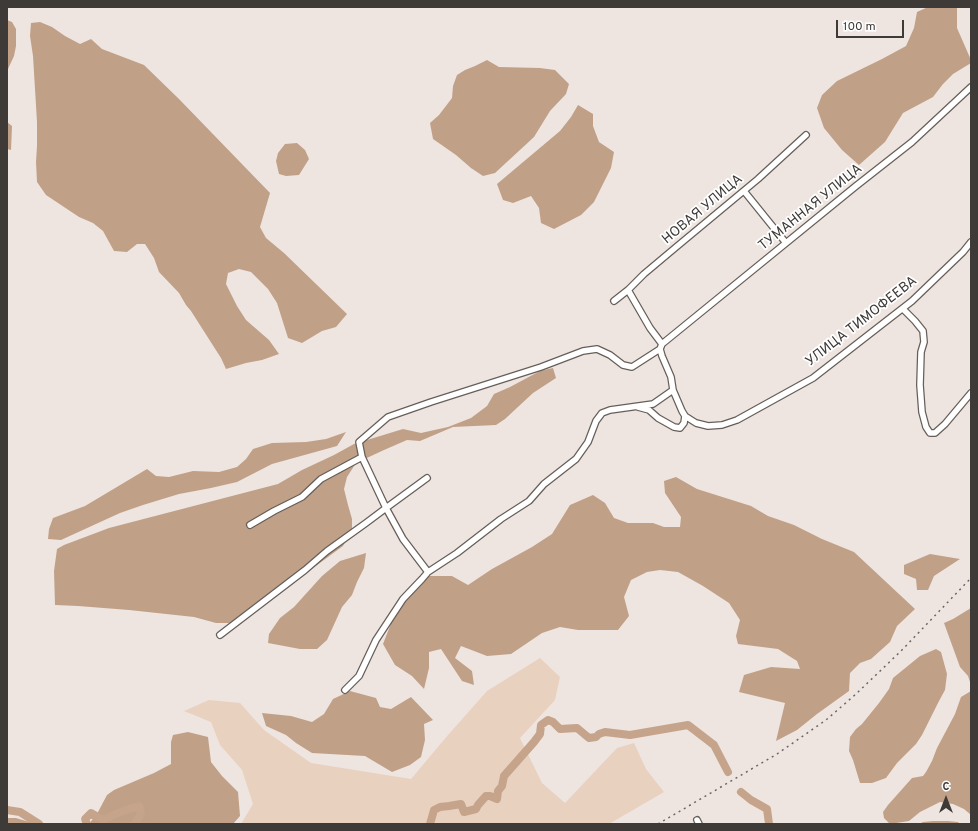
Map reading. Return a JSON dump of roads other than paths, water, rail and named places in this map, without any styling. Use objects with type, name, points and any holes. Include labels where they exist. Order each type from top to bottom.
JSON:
[{"type":"street","name":"ТУМАННАЯ УЛИЦА","points":[[362,457],[359,442],[388,417],[541,367],[583,351],[597,350],[610,355],[623,365],[632,367],[661,346],[912,142],[971,87]]},
{"type":"street","name":"НОВАЯ УЛИЦА","points":[[614,301],[758,179],[806,135]]},
{"type":"street","points":[[744,191],[786,243]]},
{"type":"street","name":"УЛИЦА ТИМОФЕЕВА","points":[[685,416],[696,423],[708,426],[722,425],[737,420],[813,378],[903,309],[970,244]]},
{"type":"street","points":[[628,290],[661,346],[678,404],[685,416],[684,423],[680,428],[674,427],[658,418],[649,410],[635,407]]},
{"type":"street","points":[[903,309],[915,320],[922,331],[924,342],[921,352],[920,386],[922,412],[926,427],[930,433],[935,433],[945,424],[971,393]]},
{"type":"street","points":[[345,690],[359,676],[376,640],[403,599],[428,572],[457,553],[528,501],[544,484],[576,459],[588,442],[596,421],[602,413],[610,410],[653,404],[674,390]]},
{"type":"street","points":[[250,525],[274,511],[302,498],[321,479],[362,457],[386,508],[403,539],[428,572]]},
{"type":"street","points":[[220,635],[305,570],[327,551],[427,478]]},
{"type":"waterway","points":[[430,824],[434,810],[440,807],[461,804],[464,812],[476,809],[486,796],[497,799],[498,791],[502,786],[504,776],[534,742],[540,734],[541,725],[548,720],[553,722],[560,729],[577,728],[589,738],[596,737],[605,732],[630,735],[688,725],[714,745],[728,772]]},
{"type":"waterway","points":[[741,792],[751,800],[767,809],[769,824]]},
{"type":"waterway","points":[[87,824],[85,819],[91,813],[103,820],[120,812],[139,806],[141,814],[134,824]]},
{"type":"waterway","points":[[7,810],[20,812],[39,824]]},
{"type":"railway","points":[[658,824],[777,754],[826,720],[901,651],[971,578]]}]
